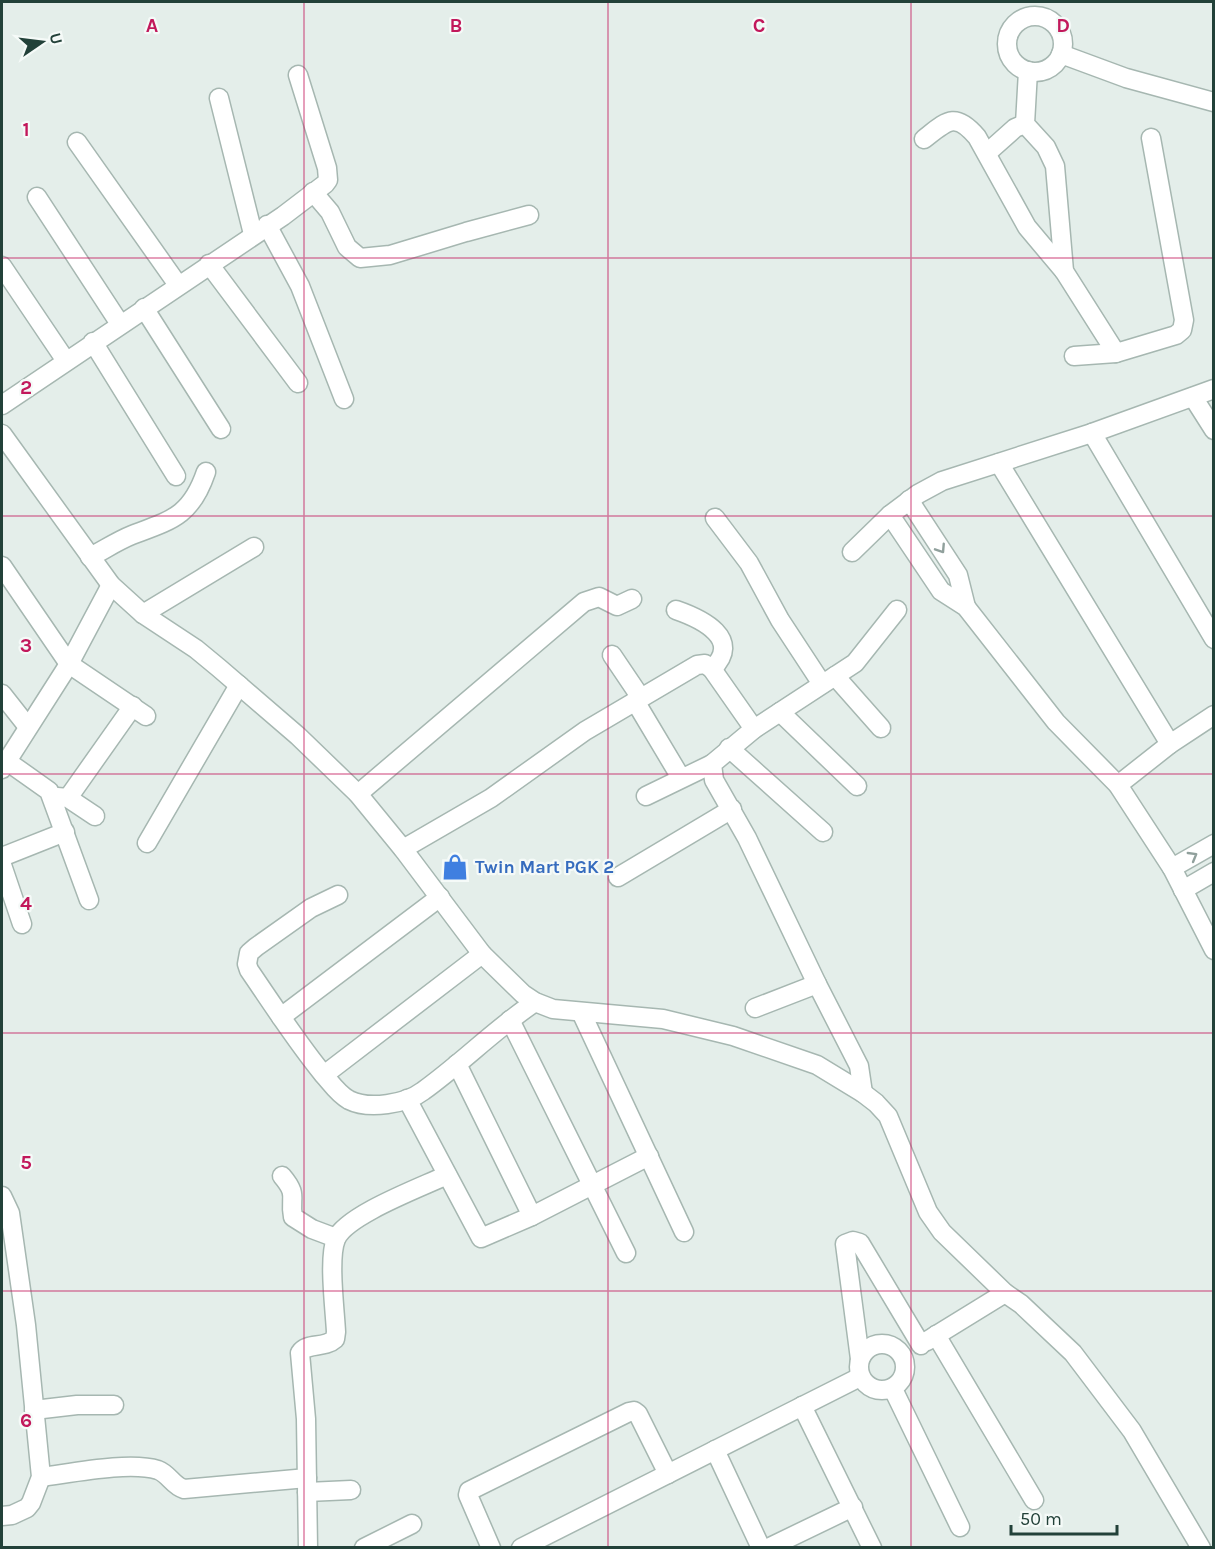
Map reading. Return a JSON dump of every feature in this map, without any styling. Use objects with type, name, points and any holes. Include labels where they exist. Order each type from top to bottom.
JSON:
[{"type":"street","points":[[1032,15],[1044,16],[1060,31],[1064,42],[1061,54],[1056,63],[1048,69],[1038,72],[1028,71],[1018,66],[1010,58],[1007,47],[1008,36],[1013,26],[1022,18],[1032,15]]},
{"type":"street","points":[[1061,54],[1126,78],[1214,102]]},
{"type":"street","points":[[1028,71],[1024,124],[1046,147],[1054,166],[1064,271]]},
{"type":"street","points":[[2,405],[325,184],[329,175],[298,75]]},
{"type":"street","points":[[219,98],[260,230],[300,286],[344,399]]},
{"type":"street","points":[[924,139],[944,124],[954,121],[966,124],[987,153],[1027,228],[1064,271],[1116,353]]},
{"type":"street","points":[[987,153],[1015,128],[1024,124]]},
{"type":"street","points":[[1074,356],[1116,353],[1176,335],[1182,330],[1184,320],[1151,138]]},
{"type":"street","points":[[77,142],[178,285]]},
{"type":"street","points":[[314,192],[330,212],[347,247],[360,258],[390,255],[529,215]]},
{"type":"street","points":[[37,197],[120,324]]},
{"type":"street","points":[[209,264],[298,383]]},
{"type":"street","points":[[2,266],[66,361]]},
{"type":"street","points":[[144,308],[221,429]]},
{"type":"street","points":[[93,342],[176,476]]},
{"type":"street","points":[[852,552],[890,515],[927,488],[1092,433],[1214,389]]},
{"type":"street","points":[[1193,397],[1214,430]]},
{"type":"street","points":[[1092,433],[1214,639]]},
{"type":"street","points":[[2,434],[111,585],[143,614],[196,649],[239,685],[298,736],[358,794],[403,849],[482,954],[509,982],[535,1002],[553,1009],[663,1019],[733,1036],[817,1065],[863,1093],[888,1116],[928,1212],[942,1232],[1005,1293],[1021,1304],[1073,1353],[1132,1431],[1201,1548]]},
{"type":"street","points":[[999,463],[1170,744]]},
{"type":"street","points":[[90,557],[171,520],[194,500],[206,472]]},
{"type":"street","points":[[909,500],[958,575],[966,608]]},
{"type":"street","points":[[890,515],[941,591],[966,608],[1056,722],[1118,785],[1172,868],[1214,950]]},
{"type":"street","points":[[715,518],[749,563],[797,649],[881,728]]},
{"type":"street","points":[[143,614],[254,547]]},
{"type":"street","points":[[2,566],[69,664],[139,711],[60,797]]},
{"type":"street","points":[[95,816],[5,765],[69,664],[111,585]]},
{"type":"street","points":[[358,794],[584,602],[599,597],[617,606],[632,599]]},
{"type":"street","points":[[676,610],[703,622],[719,636],[723,657],[712,669]]},
{"type":"street","points":[[646,796],[712,764],[754,729],[861,657],[897,610]]},
{"type":"street","points":[[612,656],[681,778]]},
{"type":"street","points":[[403,849],[491,798],[585,731],[697,665],[705,664],[712,669],[754,729]]},
{"type":"street","points":[[147,843],[239,685]]},
{"type":"street","points":[[2,694],[28,727]]},
{"type":"street","points":[[780,712],[857,786]]},
{"type":"street","points":[[1118,785],[1170,744],[1214,715]]},
{"type":"street","points":[[729,748],[823,832]]},
{"type":"street","points":[[712,764],[714,780],[732,809],[859,1066],[863,1093]]},
{"type":"street","points":[[60,797],[65,832],[89,900]]},
{"type":"street","points":[[618,877],[732,809]]},
{"type":"street","points":[[2,857],[65,832]]},
{"type":"street","points":[[1172,868],[1214,843]]},
{"type":"street","points":[[2,865],[22,924]]},
{"type":"street","points":[[1183,890],[1214,872]]},
{"type":"street","points":[[338,895],[311,908],[249,953],[247,964],[301,1047],[340,1095],[358,1104],[386,1103],[422,1093],[535,1002]]},
{"type":"street","points":[[281,1017],[440,897]]},
{"type":"street","points":[[324,1075],[482,954]]},
{"type":"street","points":[[755,1008],[817,984]]},
{"type":"street","points":[[581,1012],[684,1232]]},
{"type":"street","points":[[510,1020],[626,1254]]},
{"type":"street","points":[[457,1064],[532,1216]]},
{"type":"street","points":[[407,1099],[481,1238],[532,1216],[649,1156]]},
{"type":"street","points":[[308,1548],[306,1419],[300,1353],[306,1347],[324,1345],[335,1339],[336,1238],[345,1227],[367,1211],[447,1175]]},
{"type":"street","points":[[282,1176],[290,1185],[293,1193],[293,1217],[312,1229],[336,1238]]},
{"type":"street","points":[[2,1196],[10,1213],[26,1325],[41,1477],[27,1508],[12,1515],[2,1516]]},
{"type":"street","points":[[893,1389],[874,1389],[860,1368],[845,1244],[853,1241],[860,1243],[928,1340],[1034,1500]]},
{"type":"street","points":[[903,1355],[1005,1293]]},
{"type":"street","points":[[521,1548],[802,1406],[860,1368],[872,1346],[889,1344],[903,1355],[905,1374],[893,1389]]},
{"type":"street","points":[[893,1389],[960,1527]]},
{"type":"street","points":[[34,1410],[77,1405],[114,1405]]},
{"type":"street","points":[[802,1406],[872,1548]]},
{"type":"street","points":[[491,1548],[468,1495],[469,1491],[628,1412],[634,1411],[638,1414],[668,1474]]},
{"type":"street","points":[[715,1450],[761,1548]]},
{"type":"street","points":[[41,1477],[124,1467],[162,1472],[178,1488],[184,1489],[307,1485],[351,1490]]},
{"type":"street","points":[[768,1548],[853,1507]]},
{"type":"street","points":[[376,1545],[412,1524]]},
{"type":"place","name":"Twin Mart PGK 2","points":[[455,867]]}]
